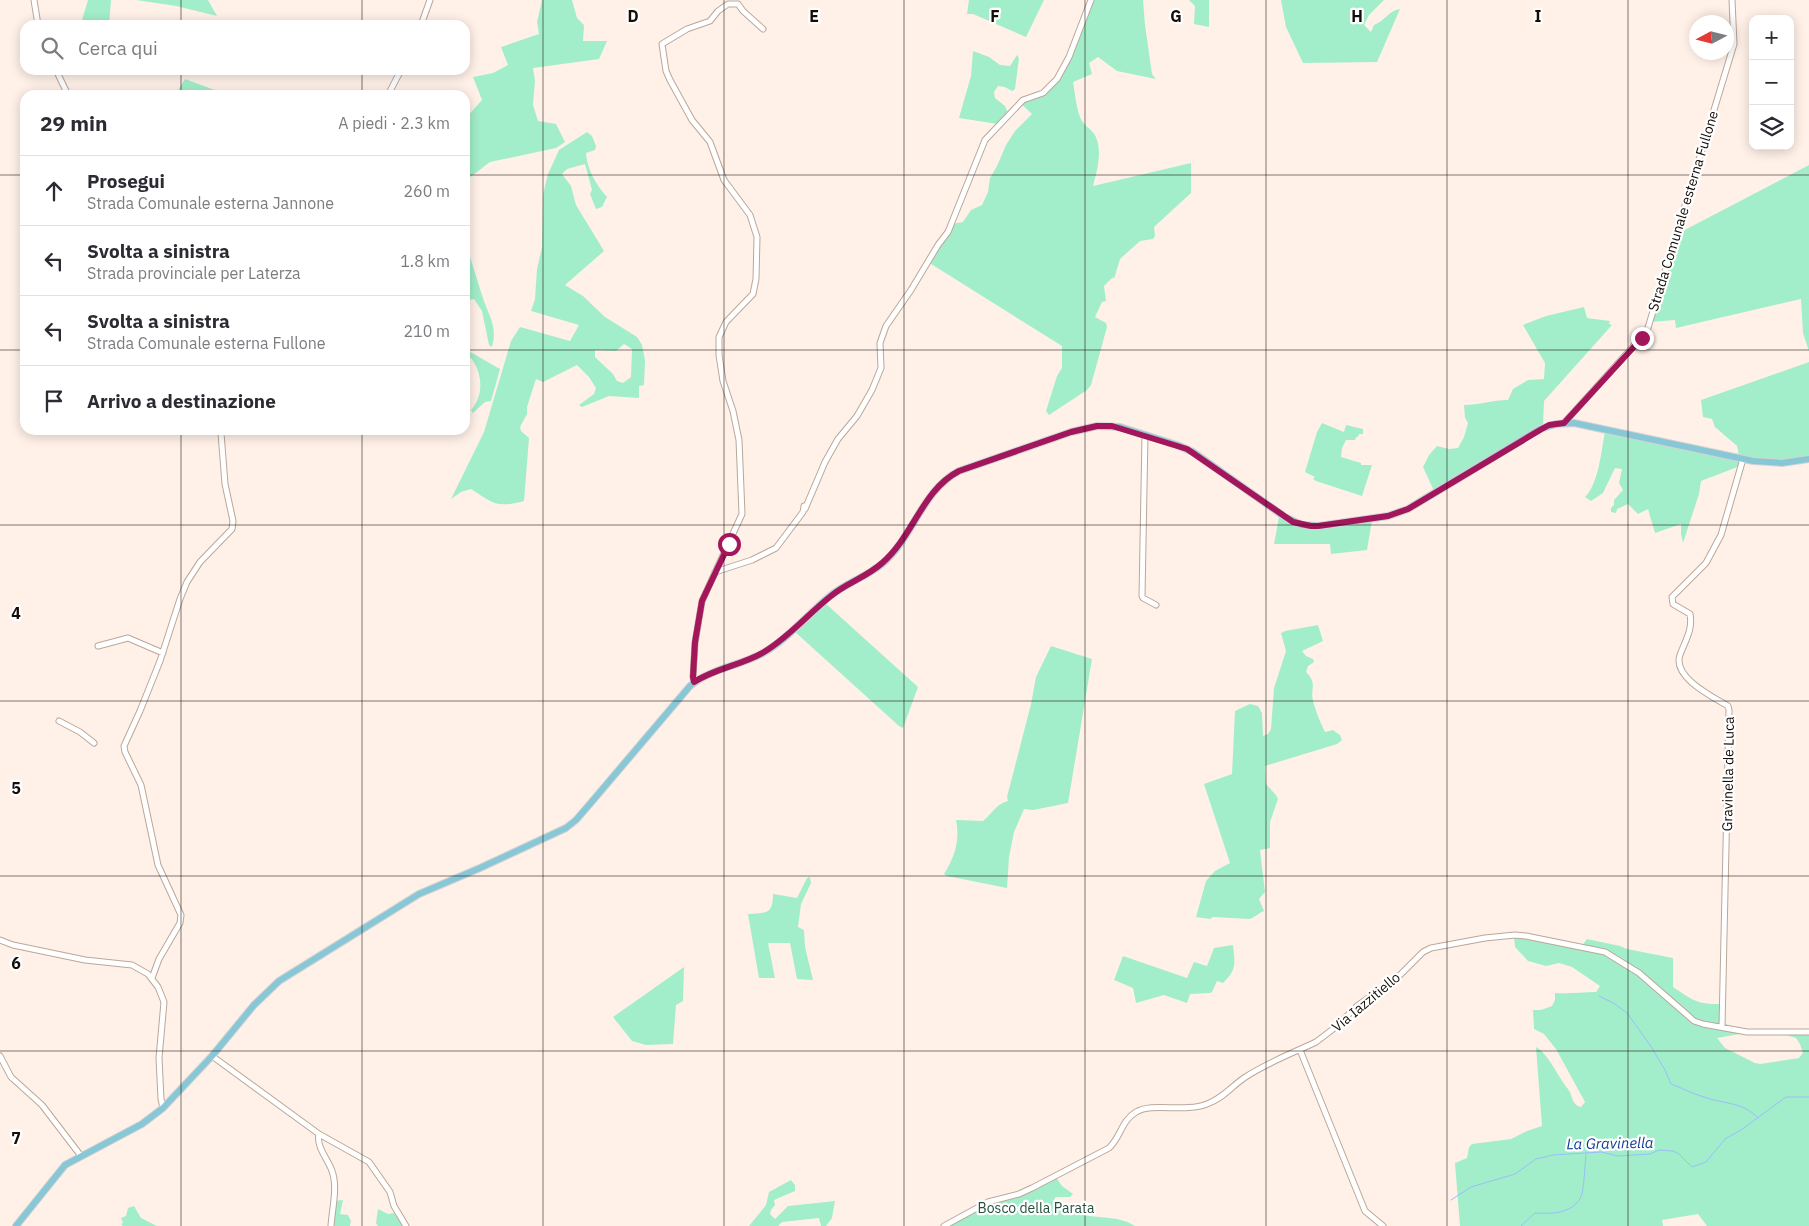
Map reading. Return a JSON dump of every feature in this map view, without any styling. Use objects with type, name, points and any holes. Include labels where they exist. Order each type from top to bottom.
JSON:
[{"type":"main road","points":[[16,1226],[62,1168],[142,1124],[163,1108],[212,1056],[266,992],[279,981],[424,891],[480,868],[572,824],[678,698],[694,682],[711,673],[765,652],[830,596],[877,568],[896,549],[934,493],[951,475],[959,471],[1086,428],[1112,426],[1145,435],[1193,452],[1293,522],[1318,526],[1388,516],[1403,511],[1549,425],[1574,423],[1767,463],[1809,459]]},
{"type":"street","points":[[34,0],[37,20]]},
{"type":"street","points":[[423,20],[430,0]]},
{"type":"street","points":[[715,572],[776,548],[784,539],[804,507],[838,439],[857,416],[872,390],[881,368],[880,347],[884,330],[948,232],[985,140],[1023,100],[1043,93],[1057,79],[1069,58],[1091,0]]},
{"type":"street","name":"Strada Comunale esterna Fullone","points":[[1564,423],[1647,331],[1734,44],[1732,0]]},
{"type":"street","points":[[694,682],[694,657],[699,612],[705,592],[741,519],[743,505],[739,440],[733,411],[723,381],[719,356],[719,337],[726,322],[753,294],[756,280],[757,237],[750,214],[722,177],[710,142],[692,120],[670,80],[666,71],[662,44],[687,29],[710,21],[718,11],[728,4],[738,4],[743,11],[763,28]]},
{"type":"street","points":[[58,75],[66,90]]},
{"type":"street","points":[[391,90],[398,75]]},
{"type":"street","points":[[152,978],[159,959],[180,923],[181,915],[158,865],[141,785],[124,746],[163,653],[180,599],[190,577],[200,562],[230,532],[233,525],[232,511],[225,484],[220,435]]},
{"type":"street","points":[[1145,435],[1142,596],[1156,606]]},
{"type":"street","name":"Gravinella de Luca","points":[[1722,1027],[1729,710],[1728,706],[1692,684],[1684,674],[1679,664],[1679,656],[1687,640],[1692,622],[1690,614],[1673,604],[1672,597],[1706,562],[1721,535],[1743,459]]},
{"type":"street","points":[[98,646],[128,638],[163,653]]},
{"type":"street","points":[[59,721],[80,732],[94,743]]},
{"type":"street","name":"Via Iazzitiello","points":[[944,1226],[988,1202],[1020,1194],[1109,1148],[1118,1137],[1125,1122],[1138,1111],[1145,1108],[1190,1109],[1208,1104],[1220,1098],[1254,1072],[1316,1042],[1331,1031],[1356,1006],[1394,979],[1423,952],[1436,947],[1514,935],[1605,952],[1639,973],[1694,1021],[1753,1032],[1809,1032]]},
{"type":"street","points":[[0,940],[13,945],[84,960],[132,965],[145,971],[152,978],[164,1002],[159,1058],[160,1092],[163,1108]]},
{"type":"street","points":[[1300,1050],[1363,1206],[1369,1215],[1383,1226]]},
{"type":"street","points":[[0,1056],[11,1077],[42,1104],[81,1156]]},
{"type":"street","points":[[212,1056],[319,1134],[369,1162],[390,1192],[394,1206],[406,1226]]},
{"type":"street","points":[[319,1134],[320,1147],[332,1171],[334,1181],[331,1226]]},
{"type":"green space","points":[[88,0],[111,0],[109,20],[82,20]]},
{"type":"green space","points":[[136,0],[208,0],[217,16],[176,6]]},
{"type":"green space","points":[[542,0],[572,0],[577,18],[584,25],[583,41],[607,41],[599,59],[533,68],[535,81],[533,105],[538,121],[556,124],[565,142],[556,148],[490,162],[470,177],[470,113],[482,100],[473,77],[493,73],[508,65],[501,47],[539,34],[537,22]]},
{"type":"green space","points":[[969,0],[1044,0],[1026,37],[973,14],[967,14]]},
{"type":"green space","points":[[1090,0],[1143,0],[1152,74],[1156,79],[1117,71],[1098,57],[1089,63],[1092,74],[1073,82],[1080,117],[1095,135],[1099,147],[1093,186],[1191,163],[1191,193],[1154,227],[1155,236],[1153,239],[1140,241],[1120,259],[1114,279],[1113,277],[1104,286],[1106,301],[1102,302],[1095,317],[1106,323],[1107,327],[1091,385],[1087,390],[1049,415],[1046,411],[1057,376],[1062,368],[1062,346],[928,262],[952,224],[963,222],[971,210],[982,205],[988,192],[990,178],[1006,145],[1015,131],[1032,114],[1019,102],[1037,94],[1052,82],[1058,74],[1074,43]]},
{"type":"green space","points":[[1189,0],[1209,0],[1209,27],[1194,24],[1195,6]]},
{"type":"green space","points":[[1281,0],[1384,0],[1369,15],[1364,25],[1371,32],[1374,25],[1400,9],[1377,62],[1303,63],[1286,27]]},
{"type":"green space","points":[[973,51],[989,57],[1000,65],[1010,66],[1017,55],[1019,58],[1015,89],[1012,91],[998,86],[994,92],[995,98],[1005,106],[1008,113],[998,124],[959,118],[971,76]]},
{"type":"green space","points":[[185,79],[215,90],[178,90]]},
{"type":"green space","points":[[587,132],[592,136],[596,146],[595,150],[586,153],[588,165],[596,182],[607,197],[602,207],[596,209],[590,194],[592,190],[585,164],[567,169],[562,174],[571,186],[576,205],[604,251],[565,285],[583,296],[605,317],[637,337],[642,345],[645,360],[644,385],[639,386],[639,398],[609,396],[582,407],[579,405],[594,394],[596,388],[589,377],[577,365],[543,382],[536,379],[527,407],[527,414],[520,427],[521,431],[529,438],[524,501],[508,504],[496,503],[471,489],[461,492],[451,499],[484,432],[511,341],[520,327],[570,341],[579,325],[531,311],[535,299],[537,269],[542,247],[543,194],[548,174],[559,150]],"holes":[[[624,344],[632,349],[631,377],[623,383],[617,381],[613,374],[595,357],[595,350],[616,351]]]},
{"type":"green space","points":[[1809,165],[1809,351],[1803,333],[1801,299],[1676,328],[1675,320],[1650,322],[1677,234]]},
{"type":"green space","points":[[470,256],[493,326],[494,339],[492,347],[489,345],[482,311],[474,299],[470,300]]},
{"type":"green space","points":[[1584,307],[1587,318],[1610,321],[1609,324],[1612,325],[1544,401],[1543,425],[1434,491],[1423,467],[1429,455],[1437,446],[1449,449],[1458,448],[1468,423],[1465,418],[1464,405],[1508,400],[1513,389],[1528,380],[1544,379],[1545,363],[1523,325],[1546,316]]},
{"type":"green space","points":[[470,352],[500,369],[491,401],[485,402],[473,413],[471,410],[480,391],[480,378]]},
{"type":"green space","points":[[1809,362],[1809,458],[1773,462],[1739,455],[1737,446],[1715,427],[1712,419],[1703,417],[1701,400]]},
{"type":"green space","points":[[1322,423],[1344,432],[1346,425],[1363,429],[1363,434],[1359,434],[1355,440],[1346,440],[1342,448],[1341,457],[1361,463],[1361,465],[1372,465],[1362,496],[1316,481],[1313,479],[1315,477],[1305,472],[1317,432]]},
{"type":"green space","points":[[1605,432],[1741,461],[1740,466],[1701,481],[1699,494],[1683,543],[1681,524],[1655,533],[1648,509],[1638,514],[1628,504],[1617,509],[1616,513],[1611,512],[1614,500],[1623,490],[1619,483],[1622,469],[1615,468],[1603,493],[1591,501],[1585,497],[1590,491],[1596,475]]},
{"type":"green space","points":[[1279,517],[1290,523],[1313,528],[1372,520],[1367,550],[1331,554],[1330,544],[1274,544]]},
{"type":"green space","points":[[825,603],[918,687],[903,728],[794,631]]},
{"type":"green space","points":[[1318,625],[1323,641],[1302,651],[1306,656],[1313,659],[1314,662],[1308,666],[1306,672],[1313,683],[1312,697],[1325,732],[1333,730],[1340,735],[1342,740],[1337,744],[1265,766],[1266,784],[1278,799],[1270,822],[1270,848],[1260,850],[1265,892],[1259,899],[1264,911],[1249,919],[1196,917],[1206,881],[1215,871],[1230,863],[1204,784],[1232,774],[1235,711],[1250,704],[1258,706],[1262,713],[1263,736],[1268,734],[1271,729],[1274,688],[1286,651],[1281,633]]},
{"type":"green space","points":[[1051,646],[1092,659],[1068,803],[1033,810],[1024,809],[1014,832],[1009,857],[1007,888],[947,876],[944,874],[954,855],[957,842],[956,820],[983,821],[998,806],[1008,801],[1007,797],[1036,677]]},
{"type":"green space","points":[[810,877],[811,883],[801,904],[798,927],[804,930],[805,947],[813,980],[797,979],[790,943],[768,943],[775,978],[759,978],[748,914],[768,911],[772,905],[773,894],[797,898],[807,878]]},
{"type":"green space","points":[[1514,937],[1525,937],[1597,951],[1636,973],[1688,1018],[1745,1033],[1717,1038],[1725,1048],[1755,1063],[1760,1064],[1799,1058],[1803,1053],[1796,1038],[1783,1034],[1809,1034],[1809,1226],[1707,1226],[1698,1214],[1662,1220],[1663,1226],[1460,1226],[1455,1163],[1467,1158],[1469,1147],[1472,1144],[1511,1139],[1542,1126],[1536,1047],[1549,1060],[1570,1091],[1575,1104],[1581,1107],[1585,1102],[1556,1049],[1544,1034],[1534,1029],[1533,1010],[1541,1010],[1552,1006],[1555,1000],[1555,993],[1596,992],[1600,986],[1572,967],[1559,963],[1546,966],[1528,961],[1515,947]]},
{"type":"green space","points":[[1587,939],[1673,958],[1673,987],[1696,1001],[1707,1004],[1722,1004],[1720,1025],[1696,1021],[1614,956],[1582,946]]},
{"type":"green space","points":[[1233,945],[1234,966],[1228,978],[1223,983],[1217,981],[1210,993],[1190,994],[1187,1003],[1164,995],[1136,1003],[1133,988],[1114,980],[1123,956],[1187,978],[1194,962],[1207,966],[1214,948]]},
{"type":"green space","points":[[684,967],[683,1001],[676,1005],[673,1044],[646,1045],[632,1041],[613,1017]]},
{"type":"green space","name":"Bosco della Parata","points":[[1056,1177],[1062,1186],[1073,1194],[1070,1197],[1056,1197],[1054,1199],[1069,1210],[1089,1216],[1113,1218],[1135,1226],[948,1226],[984,1205]]},
{"type":"green space","points":[[791,1180],[795,1185],[795,1191],[774,1200],[775,1205],[770,1214],[775,1219],[788,1206],[835,1201],[832,1218],[826,1226],[821,1226],[819,1218],[782,1222],[778,1226],[749,1226],[766,1205],[769,1192]]},
{"type":"green space","points":[[343,1200],[340,1214],[348,1215],[351,1221],[350,1226],[332,1226],[333,1201]]},
{"type":"green space","points":[[134,1206],[141,1218],[157,1226],[123,1226],[121,1218],[126,1216],[128,1208]]},
{"type":"green space","points":[[378,1209],[388,1214],[394,1213],[403,1226],[378,1226],[376,1223]]},
{"type":"waterway","points":[[1599,996],[1627,1013],[1650,1045],[1671,1084],[1700,1096],[1740,1106],[1758,1118]]},
{"type":"waterway","name":"La Gravinella","points":[[1451,1200],[1471,1187],[1515,1174],[1536,1159],[1553,1155],[1601,1152],[1618,1156],[1650,1154],[1659,1150],[1673,1151],[1679,1154],[1692,1167],[1706,1162],[1725,1139],[1741,1130],[1786,1097],[1809,1097]]},
{"type":"waterway","points":[[1521,1226],[1535,1213],[1561,1212],[1577,1203],[1582,1194],[1586,1154]]},
{"type":"route","points":[[729,544],[702,601],[695,642],[694,682],[711,673],[765,652],[830,596],[877,568],[896,549],[943,482],[959,471],[1071,432],[1102,425],[1112,426],[1184,447],[1198,454],[1269,507],[1293,522],[1302,525],[1318,526],[1388,516],[1408,509],[1549,425],[1564,423],[1642,338]]}]
